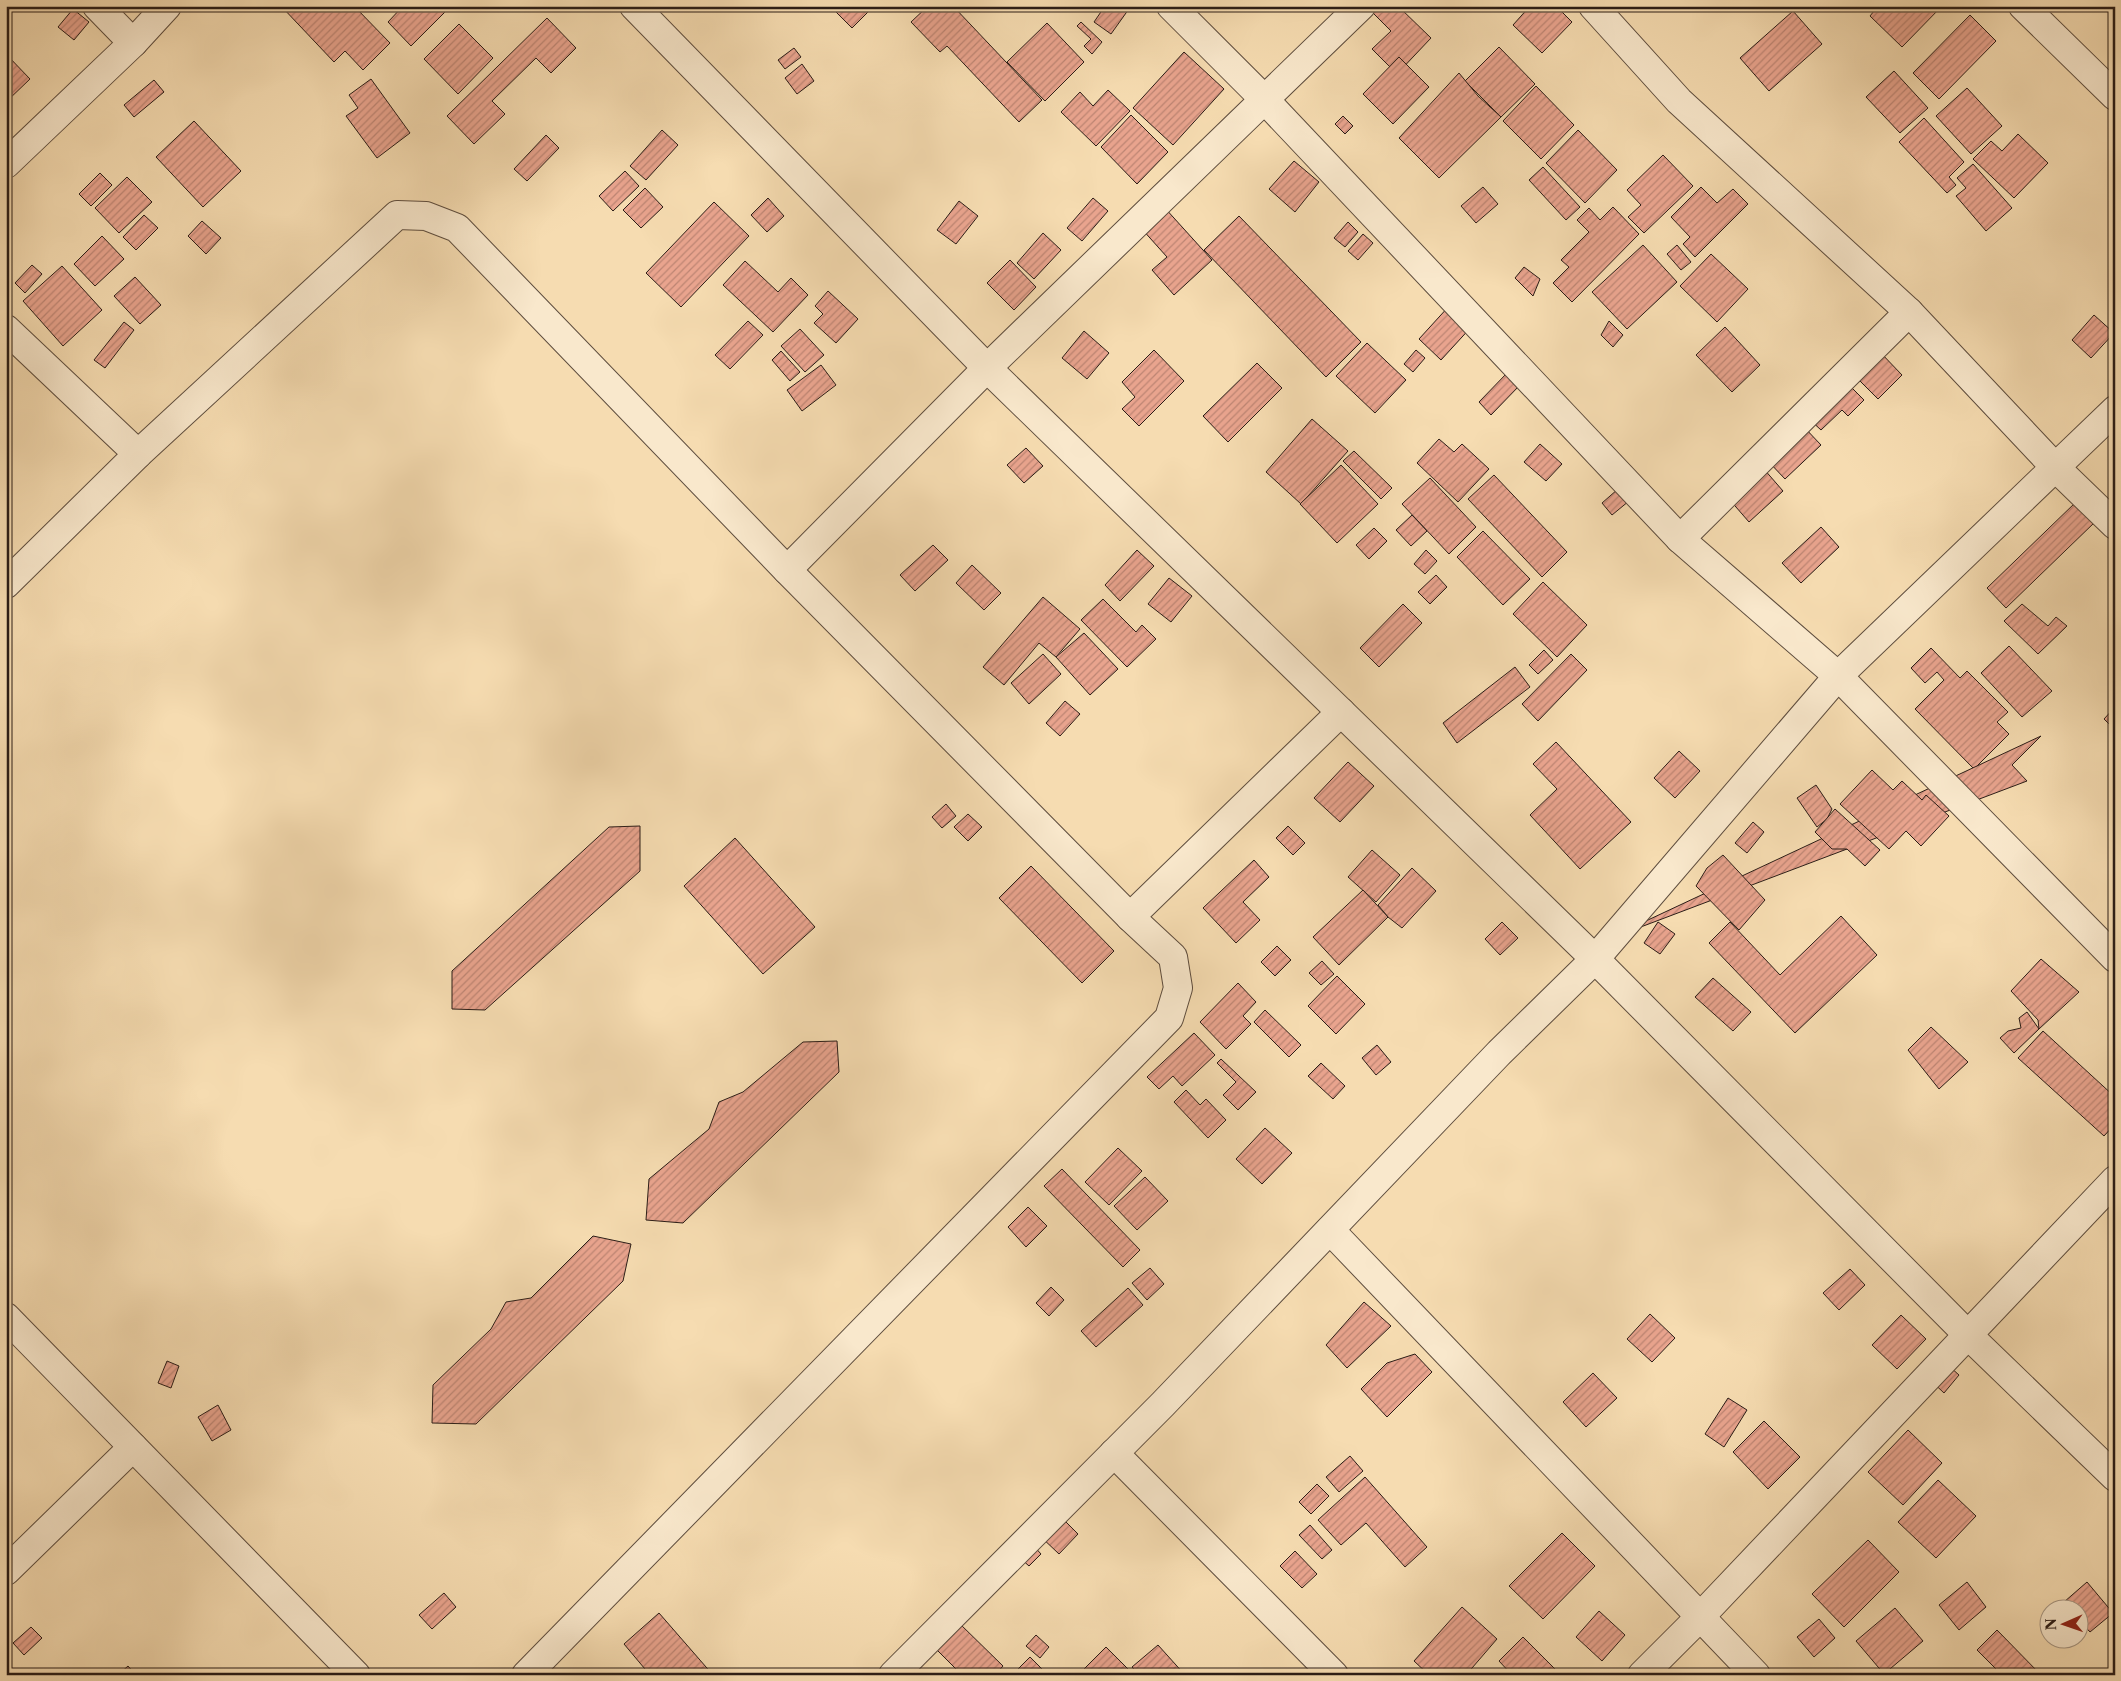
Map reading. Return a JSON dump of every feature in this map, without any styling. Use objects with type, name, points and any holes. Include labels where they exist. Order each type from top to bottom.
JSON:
[{"type":"street","points":[[97,6],[133,43]]},
{"type":"street","points":[[6,164],[133,43],[167,6]]},
{"type":"street","points":[[634,6],[987,368],[1594,959],[1969,1336],[2115,1477]]},
{"type":"street","points":[[1171,6],[1266,100],[1680,539],[1838,676],[2115,958]]},
{"type":"street","points":[[787,570],[987,368],[1361,6]]},
{"type":"street","points":[[1593,6],[1679,101],[1909,312],[2055,467],[2115,525]]},
{"type":"street","points":[[2023,6],[2115,96]]},
{"type":"street","points":[[6,584],[138,454],[397,215],[426,216],[457,228],[787,570],[1173,957],[1178,988],[1169,1018],[526,1675]]},
{"type":"street","points":[[1680,539],[1909,312]]},
{"type":"street","points":[[6,329],[138,454]]},
{"type":"street","points":[[898,1673],[1114,1453],[1499,1053],[1594,959],[1838,676],[2115,410]]},
{"type":"street","points":[[1130,916],[1341,712]]},
{"type":"street","points":[[1642,1675],[1969,1336],[2115,1180]]},
{"type":"street","points":[[1330,1230],[1699,1618],[1756,1675]]},
{"type":"street","points":[[6,1317],[356,1675]]},
{"type":"street","points":[[6,1571],[133,1447]]},
{"type":"street","points":[[1114,1453],[1334,1675]]},
{"type":"building","points":[[281,6],[354,6],[390,43],[363,70],[345,51],[334,62]]},
{"type":"building","points":[[403,6],[451,6],[411,46],[388,22]]},
{"type":"building","points":[[830,6],[874,6],[852,28]]},
{"type":"building","points":[[928,6],[953,6],[1042,100],[1019,122],[947,46],[940,52],[911,22]]},
{"type":"building","points":[[1105,6],[1131,6],[1111,34],[1094,22]]},
{"type":"building","points":[[1366,6],[1398,6],[1431,38],[1397,74],[1372,49],[1391,31]]},
{"type":"building","points":[[1530,6],[1556,6],[1572,22],[1542,53],[1513,25]]},
{"type":"building","points":[[1878,6],[1942,6],[1902,47],[1870,16]]},
{"type":"building","points":[[73,9],[89,22],[74,40],[58,27]]},
{"type":"building","points":[[1793,11],[1822,44],[1769,91],[1740,58]]},
{"type":"building","points":[[1970,15],[1996,41],[1939,99],[1913,73]]},
{"type":"building","points":[[547,18],[576,48],[551,73],[536,58],[492,101],[505,114],[474,144],[447,116]]},
{"type":"building","points":[[1081,22],[1102,42],[1092,54],[1084,46],[1091,39],[1077,26]]},
{"type":"building","points":[[1047,23],[1084,62],[1045,101],[1007,62]]},
{"type":"building","points":[[459,24],[493,58],[458,94],[424,59]]},
{"type":"building","points":[[1499,47],[1535,84],[1501,117],[1465,81]]},
{"type":"building","points":[[794,48],[801,57],[785,69],[778,60]]},
{"type":"building","points":[[1184,52],[1224,89],[1173,145],[1133,108]]},
{"type":"building","points":[[6,54],[30,79],[6,102]]},
{"type":"building","points":[[1399,57],[1429,87],[1393,124],[1363,94]]},
{"type":"building","points":[[802,64],[814,81],[797,94],[785,78]]},
{"type":"building","points":[[1894,71],[1928,108],[1900,133],[1866,97]]},
{"type":"building","points":[[1459,73],[1478,96],[1501,117],[1439,178],[1399,138]]},
{"type":"building","points":[[371,79],[410,133],[377,158],[346,116],[358,108],[349,95]]},
{"type":"building","points":[[154,80],[164,92],[134,117],[124,105]]},
{"type":"building","points":[[1536,86],[1574,125],[1541,159],[1503,121]]},
{"type":"building","points":[[1967,88],[2002,126],[1971,154],[1936,116]]},
{"type":"building","points":[[1108,90],[1130,111],[1096,146],[1061,112],[1080,92],[1093,106]]},
{"type":"building","points":[[1131,115],[1168,152],[1137,184],[1101,147]]},
{"type":"building","points":[[1343,116],[1353,126],[1345,134],[1335,124]]},
{"type":"building","points":[[1924,118],[1964,162],[1949,177],[1956,185],[1947,193],[1899,142]]},
{"type":"building","points":[[194,121],[241,171],[203,207],[156,157]]},
{"type":"building","points":[[662,130],[678,145],[646,180],[630,166]]},
{"type":"building","points":[[1578,130],[1617,170],[1585,203],[1546,163]]},
{"type":"building","points":[[2018,134],[2048,163],[2014,198],[1973,159],[1991,141],[2002,151]]},
{"type":"building","points":[[546,135],[559,148],[527,181],[514,169]]},
{"type":"building","points":[[1663,155],[1693,186],[1644,233],[1628,217],[1641,205],[1627,190]]},
{"type":"building","points":[[1294,161],[1319,182],[1295,212],[1269,189]]},
{"type":"building","points":[[1973,164],[2012,208],[1986,231],[1956,196],[1966,188],[1957,178]]},
{"type":"building","points":[[1543,167],[1580,207],[1566,220],[1529,180]]},
{"type":"building","points":[[625,171],[639,186],[613,211],[599,196]]},
{"type":"building","points":[[100,173],[112,185],[91,206],[79,194]]},
{"type":"building","points":[[127,177],[152,202],[119,233],[95,208]]},
{"type":"building","points":[[1483,187],[1498,204],[1476,223],[1461,206]]},
{"type":"building","points":[[1701,187],[1717,203],[1733,189],[1748,204],[1695,257],[1683,244],[1690,237],[1671,217]]},
{"type":"building","points":[[645,188],[663,207],[641,228],[623,210]]},
{"type":"building","points":[[768,198],[784,216],[767,232],[751,215]]},
{"type":"building","points":[[1093,198],[1108,211],[1082,241],[1067,228]]},
{"type":"building","points":[[959,201],[978,216],[956,244],[937,230]]},
{"type":"building","points":[[714,202],[749,236],[681,307],[646,273]]},
{"type":"building","points":[[1164,207],[1212,260],[1174,295],[1152,270],[1167,257],[1141,228]]},
{"type":"building","points":[[1613,207],[1639,234],[1572,302],[1553,283],[1569,267],[1561,260],[1589,232],[1577,220],[1589,208],[1600,220]]},
{"type":"building","points":[[144,215],[158,228],[136,250],[123,237]]},
{"type":"building","points":[[1239,216],[1361,342],[1326,377],[1204,250]]},
{"type":"building","points":[[202,221],[221,238],[206,254],[188,236]]},
{"type":"building","points":[[1348,222],[1358,232],[1345,247],[1334,238]]},
{"type":"building","points":[[1043,233],[1061,250],[1034,279],[1017,263]]},
{"type":"building","points":[[1363,234],[1373,243],[1358,260],[1348,251]]},
{"type":"building","points":[[102,236],[124,259],[95,286],[74,264]]},
{"type":"building","points":[[1643,245],[1677,282],[1627,329],[1592,292]]},
{"type":"building","points":[[1677,245],[1691,262],[1681,270],[1667,254]]},
{"type":"building","points":[[1711,254],[1748,289],[1717,322],[1680,286]]},
{"type":"building","points":[[1010,260],[1036,287],[1014,310],[987,283]]},
{"type":"building","points":[[745,261],[778,292],[791,278],[808,295],[773,332],[723,285]]},
{"type":"building","points":[[32,265],[42,274],[25,293],[15,283]]},
{"type":"building","points":[[62,266],[102,310],[63,346],[23,301]]},
{"type":"building","points":[[1524,267],[1540,279],[1533,296],[1515,278]]},
{"type":"building","points":[[135,277],[161,305],[140,324],[114,296]]},
{"type":"building","points":[[828,291],[858,319],[836,343],[814,323],[823,314],[815,306]]},
{"type":"building","points":[[1450,305],[1473,325],[1441,360],[1419,339]]},
{"type":"building","points":[[2094,315],[2114,333],[2091,358],[2072,340]]},
{"type":"building","points":[[748,321],[763,335],[730,369],[715,355]]},
{"type":"building","points":[[1609,321],[1623,335],[1613,347],[1601,335]]},
{"type":"building","points":[[124,322],[134,330],[105,368],[94,360]]},
{"type":"building","points":[[1725,327],[1760,365],[1732,392],[1696,355]]},
{"type":"building","points":[[800,329],[824,355],[805,372],[781,346]]},
{"type":"building","points":[[1084,331],[1109,353],[1087,379],[1062,358]]},
{"type":"building","points":[[1367,343],[1406,380],[1375,413],[1336,376]]},
{"type":"building","points":[[1154,350],[1184,381],[1139,426],[1122,409],[1135,397],[1122,382]]},
{"type":"building","points":[[1416,350],[1425,358],[1413,372],[1404,364]]},
{"type":"building","points":[[781,351],[800,372],[790,381],[772,360]]},
{"type":"building","points":[[1879,351],[1902,375],[1878,399],[1855,376]]},
{"type":"building","points":[[1257,363],[1282,388],[1228,442],[1203,416]]},
{"type":"building","points":[[821,365],[836,385],[802,411],[787,390]]},
{"type":"building","points":[[1508,372],[1520,385],[1491,415],[1479,402]]},
{"type":"building","points":[[1845,381],[1864,400],[1848,416],[1842,410],[1821,430],[1808,418]]},
{"type":"building","points":[[1312,419],[1348,451],[1301,504],[1266,472]]},
{"type":"building","points":[[1803,426],[1821,445],[1785,479],[1767,460]]},
{"type":"building","points":[[1439,439],[1454,452],[1462,444],[1489,469],[1458,502],[1417,463]]},
{"type":"building","points":[[1540,444],[1562,464],[1546,481],[1524,462]]},
{"type":"building","points":[[1026,448],[1043,466],[1024,483],[1007,465]]},
{"type":"building","points":[[1354,451],[1392,488],[1381,499],[1343,461]]},
{"type":"building","points":[[1341,465],[1378,504],[1337,543],[1300,504]]},
{"type":"building","points":[[1763,468],[1783,491],[1749,522],[1729,499]]},
{"type":"building","points":[[1494,475],[1567,552],[1542,577],[1468,499]]},
{"type":"building","points":[[1430,478],[1476,527],[1449,554],[1402,504]]},
{"type":"building","points":[[1618,489],[1629,501],[1612,515],[1602,503]]},
{"type":"building","points":[[2076,502],[2095,522],[2006,608],[1987,588]]},
{"type":"building","points":[[1412,515],[1427,531],[1411,546],[1396,530]]},
{"type":"building","points":[[1821,527],[1839,547],[1801,583],[1782,563]]},
{"type":"building","points":[[1374,528],[1387,541],[1369,559],[1356,545]]},
{"type":"building","points":[[1483,531],[1530,579],[1503,605],[1457,557]]},
{"type":"building","points":[[933,545],[948,560],[915,591],[900,575]]},
{"type":"building","points":[[1137,550],[1154,566],[1120,601],[1105,585]]},
{"type":"building","points":[[1426,550],[1437,561],[1425,574],[1414,564]]},
{"type":"building","points":[[972,565],[1001,593],[984,610],[956,583]]},
{"type":"building","points":[[1436,575],[1447,587],[1430,604],[1418,592]]},
{"type":"building","points":[[1169,578],[1192,596],[1171,622],[1148,604]]},
{"type":"building","points":[[1543,582],[1587,625],[1557,657],[1513,614]]},
{"type":"building","points":[[1043,597],[1080,629],[1056,657],[1039,643],[1004,685],[983,667]]},
{"type":"building","points":[[1103,599],[1136,632],[1142,625],[1156,639],[1127,667],[1081,620]]},
{"type":"building","points":[[1403,604],[1422,623],[1379,667],[1360,648]]},
{"type":"building","points":[[2022,604],[2048,626],[2056,617],[2067,626],[2038,654],[2004,621]]},
{"type":"building","points":[[1084,633],[1118,669],[1090,695],[1056,657]]},
{"type":"building","points":[[2009,646],[2052,691],[2022,717],[1981,673]]},
{"type":"building","points":[[1931,648],[1960,678],[1967,671],[2008,712],[1997,722],[2009,734],[1974,769],[1915,709],[1944,680],[1937,672],[1925,683],[1911,668]]},
{"type":"building","points":[[1544,650],[1553,660],[1538,674],[1529,665]]},
{"type":"building","points":[[1043,654],[1061,674],[1029,704],[1011,683]]},
{"type":"building","points":[[1571,654],[1587,670],[1538,721],[1522,704]]},
{"type":"building","points":[[1515,667],[1530,687],[1457,743],[1443,723]]},
{"type":"building","points":[[1065,701],[1080,714],[1060,736],[1046,723]]},
{"type":"building","points":[[2115,707],[2115,730],[2104,719]]},
{"type":"building","points":[[2041,736],[2012,765],[2027,781],[1601,942]]},
{"type":"building","points":[[1556,742],[1631,822],[1580,869],[1530,815],[1557,789],[1533,764]]},
{"type":"building","points":[[1679,751],[1700,771],[1675,798],[1654,778]]},
{"type":"building","points":[[1348,762],[1374,786],[1340,822],[1314,798]]},
{"type":"building","points":[[1872,770],[1893,790],[1902,781],[1922,800],[1926,795],[1949,816],[1921,846],[1906,831],[1889,849],[1840,804]]},
{"type":"building","points":[[1816,785],[1832,809],[1827,819],[1817,827],[1797,798]]},
{"type":"building","points":[[946,804],[956,816],[942,828],[932,817]]},
{"type":"building","points":[[1835,809],[1880,850],[1865,866],[1847,849],[1832,849],[1815,832]]},
{"type":"building","points":[[968,814],[982,827],[968,841],[954,827]]},
{"type":"building","points":[[1753,822],[1764,832],[1747,853],[1735,843]]},
{"type":"building","points":[[640,826],[640,871],[485,1010],[452,1009],[452,971],[609,827]]},
{"type":"building","points":[[1288,826],[1305,843],[1293,855],[1276,838]]},
{"type":"building","points":[[735,838],[815,927],[763,974],[684,886]]},
{"type":"building","points":[[1372,850],[1400,875],[1376,902],[1348,877]]},
{"type":"building","points":[[1723,855],[1765,900],[1739,930],[1696,886],[1707,868]]},
{"type":"building","points":[[1254,860],[1269,877],[1243,902],[1260,920],[1236,943],[1203,908]]},
{"type":"building","points":[[1031,866],[1114,951],[1082,983],[999,898]]},
{"type":"building","points":[[1412,868],[1436,891],[1402,928],[1388,917],[1378,905]]},
{"type":"building","points":[[1363,890],[1388,917],[1339,965],[1313,937]]},
{"type":"building","points":[[1841,916],[1877,955],[1795,1033],[1709,943],[1730,922],[1780,975]]},
{"type":"building","points":[[1502,922],[1518,938],[1500,955],[1485,939]]},
{"type":"building","points":[[1658,922],[1675,934],[1660,954],[1644,943]]},
{"type":"building","points":[[1277,946],[1291,960],[1275,976],[1261,962]]},
{"type":"building","points":[[2041,959],[2079,992],[2039,1029],[2038,1020],[2011,991]]},
{"type":"building","points":[[1322,961],[1334,974],[1321,985],[1309,973]]},
{"type":"building","points":[[1337,976],[1365,1004],[1336,1034],[1308,1006]]},
{"type":"building","points":[[1713,978],[1751,1012],[1733,1031],[1695,997]]},
{"type":"building","points":[[1238,983],[1256,1002],[1243,1016],[1251,1024],[1226,1049],[1200,1022]]},
{"type":"building","points":[[1265,1010],[1301,1045],[1289,1057],[1254,1022]]},
{"type":"building","points":[[2027,1012],[2039,1029],[2014,1053],[2000,1038],[2008,1031],[2021,1028],[2019,1018]]},
{"type":"building","points":[[1931,1027],[1968,1062],[1939,1089],[1908,1050]]},
{"type":"building","points":[[2043,1031],[2115,1097],[2115,1124],[2104,1136],[2018,1058]]},
{"type":"building","points":[[1194,1033],[1215,1055],[1182,1086],[1173,1076],[1159,1089],[1147,1077]]},
{"type":"building","points":[[837,1041],[839,1072],[683,1223],[646,1220],[649,1179],[709,1129],[719,1102],[743,1092],[803,1042]]},
{"type":"building","points":[[1377,1045],[1391,1062],[1376,1075],[1362,1058]]},
{"type":"building","points":[[1221,1059],[1256,1092],[1238,1110],[1223,1095],[1236,1082],[1217,1063]]},
{"type":"building","points":[[1321,1063],[1345,1086],[1333,1099],[1308,1076]]},
{"type":"building","points":[[1186,1090],[1200,1105],[1206,1099],[1226,1120],[1208,1138],[1174,1102]]},
{"type":"building","points":[[1265,1128],[1292,1153],[1262,1184],[1236,1159]]},
{"type":"building","points":[[1118,1148],[1142,1171],[1109,1205],[1085,1182]]},
{"type":"building","points":[[1062,1169],[1140,1250],[1123,1267],[1044,1186]]},
{"type":"building","points":[[1145,1177],[1168,1201],[1137,1230],[1114,1206]]},
{"type":"building","points":[[1028,1207],[1047,1226],[1026,1247],[1008,1227]]},
{"type":"building","points":[[593,1236],[631,1244],[623,1281],[476,1424],[432,1423],[433,1385],[491,1329],[506,1302],[531,1298]]},
{"type":"building","points":[[1150,1268],[1164,1284],[1147,1300],[1132,1283]]},
{"type":"building","points":[[1850,1269],[1865,1285],[1839,1310],[1823,1293]]},
{"type":"building","points":[[1051,1287],[1064,1300],[1049,1316],[1036,1303]]},
{"type":"building","points":[[1128,1288],[1143,1305],[1096,1347],[1081,1331]]},
{"type":"building","points":[[1364,1302],[1391,1326],[1347,1368],[1326,1345]]},
{"type":"building","points":[[1650,1314],[1675,1338],[1652,1362],[1627,1339]]},
{"type":"building","points":[[1901,1315],[1926,1339],[1897,1369],[1872,1345]]},
{"type":"building","points":[[1415,1354],[1432,1372],[1387,1417],[1361,1389],[1387,1363]]},
{"type":"building","points":[[1940,1358],[1959,1375],[1944,1393],[1925,1375]]},
{"type":"building","points":[[167,1361],[179,1366],[171,1388],[158,1383]]},
{"type":"building","points":[[1593,1373],[1617,1398],[1586,1427],[1563,1402]]},
{"type":"building","points":[[1728,1398],[1747,1410],[1724,1447],[1705,1434]]},
{"type":"building","points":[[218,1405],[231,1430],[212,1441],[198,1417]]},
{"type":"building","points":[[1764,1421],[1800,1457],[1768,1489],[1733,1452]]},
{"type":"building","points":[[1908,1430],[1942,1463],[1903,1505],[1868,1472]]},
{"type":"building","points":[[1350,1456],[1363,1471],[1339,1492],[1326,1477]]},
{"type":"building","points":[[1365,1477],[1427,1547],[1405,1567],[1366,1523],[1341,1545],[1318,1520]]},
{"type":"building","points":[[1938,1480],[1976,1516],[1936,1558],[1898,1522]]},
{"type":"building","points":[[1317,1484],[1329,1496],[1311,1514],[1299,1502]]},
{"type":"building","points":[[1059,1515],[1078,1534],[1059,1554],[1039,1535]]},
{"type":"building","points":[[1310,1525],[1332,1550],[1322,1559],[1299,1535]]},
{"type":"building","points":[[1562,1533],[1595,1566],[1543,1619],[1509,1586]]},
{"type":"building","points":[[1868,1540],[1899,1572],[1844,1627],[1812,1594]]},
{"type":"building","points":[[1032,1544],[1041,1554],[1029,1566],[1019,1557]]},
{"type":"building","points":[[1295,1551],[1317,1574],[1302,1588],[1280,1566]]},
{"type":"building","points":[[1967,1582],[1986,1607],[1959,1630],[1939,1605]]},
{"type":"building","points":[[2087,1582],[2113,1613],[2090,1632],[2088,1630],[2088,1598],[2069,1598]]},
{"type":"building","points":[[444,1593],[456,1607],[432,1629],[419,1615]]},
{"type":"building","points":[[1462,1607],[1497,1639],[1466,1675],[1429,1675],[1414,1661]]},
{"type":"building","points":[[1895,1608],[1923,1641],[1884,1674],[1856,1641]]},
{"type":"building","points":[[1599,1611],[1625,1635],[1602,1661],[1576,1637]]},
{"type":"building","points":[[659,1613],[713,1675],[650,1675],[624,1644]]},
{"type":"building","points":[[1819,1619],[1835,1638],[1814,1657],[1797,1637]]},
{"type":"building","points":[[958,1622],[1003,1666],[995,1675],[962,1675],[934,1647]]},
{"type":"building","points":[[31,1627],[42,1638],[24,1655],[13,1643]]},
{"type":"building","points":[[1997,1630],[2041,1675],[2002,1675],[1977,1650]]},
{"type":"building","points":[[1036,1635],[1049,1647],[1040,1658],[1026,1646]]},
{"type":"building","points":[[1523,1637],[1561,1675],[1512,1675],[1499,1661]]},
{"type":"building","points":[[1158,1645],[1185,1675],[1139,1675],[1132,1667]]},
{"type":"building","points":[[1106,1647],[1132,1673],[1130,1675],[1078,1675]]},
{"type":"building","points":[[1030,1657],[1048,1675],[1012,1675]]},
{"type":"building","points":[[128,1666],[136,1675],[118,1675]]}]
